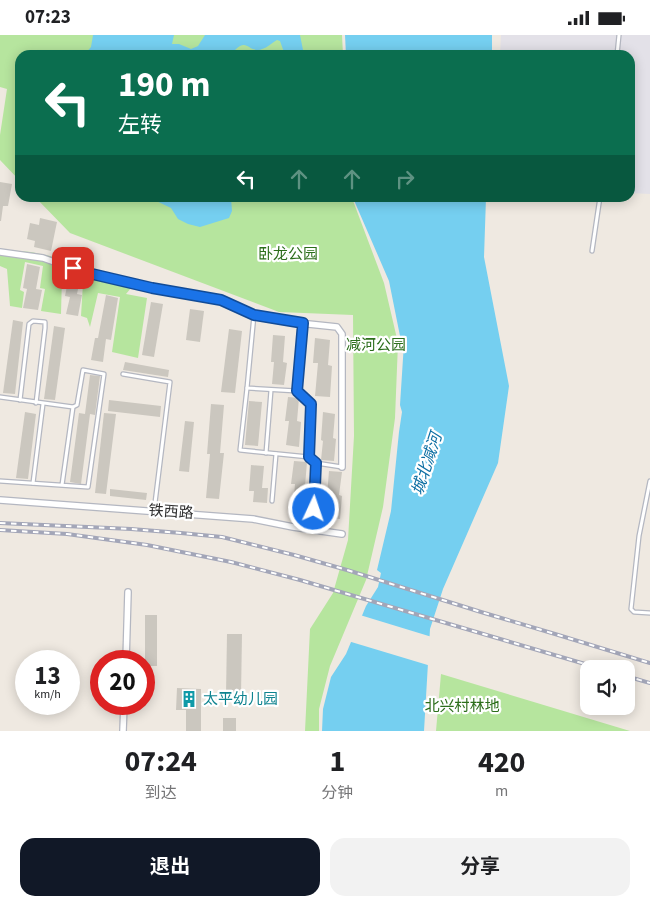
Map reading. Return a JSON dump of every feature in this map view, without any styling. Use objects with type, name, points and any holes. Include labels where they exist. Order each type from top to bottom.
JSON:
[{"type":"street","points":[[0,251],[43,258],[88,273],[152,288],[221,300],[254,315],[337,327],[342,335],[342,467]]},
{"type":"street","name":"铁西路","points":[[0,500],[253,519],[342,534]]},
{"type":"street","points":[[126,650],[128,592]]},
{"type":"street","points":[[123,731],[124,715]]},
{"type":"lane","points":[[618,50],[619,35]]},
{"type":"lane","points":[[592,251],[599,202]]},
{"type":"lane","points":[[254,315],[240,450],[309,457],[316,463],[342,467]]},
{"type":"lane","points":[[20,400],[29,324],[33,321],[45,322],[46,328],[36,403]]},
{"type":"lane","points":[[297,391],[303,323]]},
{"type":"lane","points":[[0,397],[73,407],[78,405],[83,370],[104,374],[88,487],[0,481]]},
{"type":"lane","points":[[123,374],[170,382],[154,511]]},
{"type":"lane","points":[[246,389],[297,391],[311,404],[309,457]]},
{"type":"lane","points":[[266,453],[270,390]]},
{"type":"lane","points":[[33,483],[43,404]]},
{"type":"lane","points":[[62,485],[73,407]]},
{"type":"lane","points":[[272,501],[276,454]]},
{"type":"lane","points":[[314,509],[316,463]]},
{"type":"lane","points":[[650,481],[639,536],[631,609],[634,612],[650,613]]},
{"type":"shaded area","points":[[501,35],[650,35],[650,194],[635,193],[635,50],[500,50]]},
{"type":"green space","points":[[0,35],[342,35],[343,50],[15,50],[15,176],[0,160],[0,135],[7,89],[0,87]]},
{"type":"green space","points":[[40,202],[354,202],[384,283],[398,343],[395,418],[383,507],[366,580],[330,666],[319,709],[319,731],[305,731],[310,629],[333,593],[348,540],[354,436],[353,315],[279,312],[70,233]]},
{"type":"green space","points":[[6,250],[50,256],[98,273],[136,282],[126,294],[147,298],[138,358],[112,352],[120,297],[98,293],[90,327],[87,318],[81,316],[83,283],[62,276],[61,314],[41,311],[45,289],[40,288],[43,266],[25,262],[20,290],[24,292],[22,308],[10,306],[7,269],[0,266],[0,251]]},
{"type":"green space","name":"北兴村林地","points":[[441,674],[630,731],[436,731]]},
{"type":"water","points":[[93,35],[174,35],[172,44],[179,44],[191,49],[198,46],[205,35],[300,35],[303,50],[283,50],[280,41],[277,40],[260,50],[254,50],[245,45],[235,50],[88,50],[91,47]]},
{"type":"water","points":[[345,35],[492,35],[492,50],[346,50]]},
{"type":"water","points":[[158,202],[231,202],[232,211],[229,218],[200,227],[178,219],[171,208]]},
{"type":"water","name":"城北减河","points":[[355,202],[486,202],[484,257],[509,386],[498,463],[443,589],[430,629],[424,731],[322,731],[323,709],[331,677],[346,654],[366,606],[378,587],[381,573],[377,570],[391,511],[402,412],[400,405],[404,343],[400,336],[389,281]]},
{"type":"pier","points":[[360,615],[432,637],[431,666],[348,641]]},
{"type":"building","points":[[0,182],[12,184],[8,206],[3,206],[1,221],[0,221]]},
{"type":"building","points":[[40,218],[57,222],[51,251],[34,247],[35,241],[27,239],[30,223],[39,225]]},
{"type":"building","points":[[27,264],[40,267],[36,289],[42,290],[38,310],[23,308],[27,289],[23,288]]},
{"type":"building","points":[[68,281],[79,284],[77,294],[82,295],[78,316],[66,314],[70,297],[65,296]]},
{"type":"building","points":[[106,295],[118,298],[111,340],[106,339],[103,362],[91,360],[95,338],[98,338]]},
{"type":"building","points":[[151,302],[163,304],[154,357],[142,355]]},
{"type":"building","points":[[190,309],[204,311],[200,342],[186,340]]},
{"type":"building","points":[[13,320],[23,322],[15,394],[3,393]]},
{"type":"building","points":[[54,326],[65,328],[55,400],[44,399]]},
{"type":"building","points":[[229,329],[242,331],[235,393],[221,392]]},
{"type":"building","points":[[273,335],[285,336],[283,362],[287,363],[284,385],[272,384],[274,362],[271,362]]},
{"type":"building","points":[[315,338],[330,340],[328,365],[332,366],[330,397],[315,396],[318,363],[313,363]]},
{"type":"building","points":[[125,362],[169,370],[168,377],[123,370]]},
{"type":"building","points":[[90,375],[100,376],[95,415],[90,414],[81,484],[70,482],[79,413],[85,414]]},
{"type":"building","points":[[288,397],[299,398],[297,421],[301,422],[299,447],[286,445],[289,421],[285,421]]},
{"type":"building","points":[[109,400],[161,406],[160,417],[108,411]]},
{"type":"building","points":[[249,401],[262,402],[258,446],[245,445]]},
{"type":"building","points":[[211,404],[224,405],[220,453],[224,453],[219,499],[206,498],[210,454],[207,454]]},
{"type":"building","points":[[25,412],[36,414],[28,479],[16,478]]},
{"type":"building","points":[[323,412],[335,414],[333,438],[336,439],[334,461],[321,460]]},
{"type":"building","points":[[104,413],[116,414],[106,494],[95,493]]},
{"type":"building","points":[[185,421],[194,422],[189,472],[179,471]]},
{"type":"building","points":[[294,461],[307,462],[305,486],[309,486],[306,509],[293,508],[295,484],[291,484]]},
{"type":"building","points":[[251,465],[264,466],[262,488],[268,488],[267,503],[253,502],[254,491],[249,491]]},
{"type":"building","points":[[329,471],[342,472],[339,495],[342,496],[340,519],[328,518],[331,495],[327,495]]},
{"type":"building","points":[[110,489],[147,493],[146,500],[110,496]]},
{"type":"building","points":[[145,615],[157,615],[157,666],[155,666],[155,650],[145,650]]},
{"type":"building","points":[[227,634],[242,634],[241,695],[226,695]]},
{"type":"building","name":"太平幼儿园","points":[[177,688],[201,689],[201,731],[186,731],[186,710],[176,710]]},
{"type":"building","points":[[223,718],[236,718],[236,731],[223,731]]},
{"type":"railway","points":[[0,523],[131,529],[222,537],[347,570],[650,663]]},
{"type":"railway","points":[[0,530],[67,534],[147,545],[231,562],[300,580],[580,663]]},
{"type":"railway","points":[[635,679],[650,683]]},
{"type":"place","name":"太平幼儿园","points":[[189,699]]},
{"type":"route","points":[[73,268],[152,288],[221,300],[254,315],[303,323],[297,391],[311,404],[309,457],[316,463],[314,509]]},
{"type":"park label","name":"卧龙公园","points":[[288,254]]},
{"type":"park label","name":"减河公园","points":[[376,345]]}]
